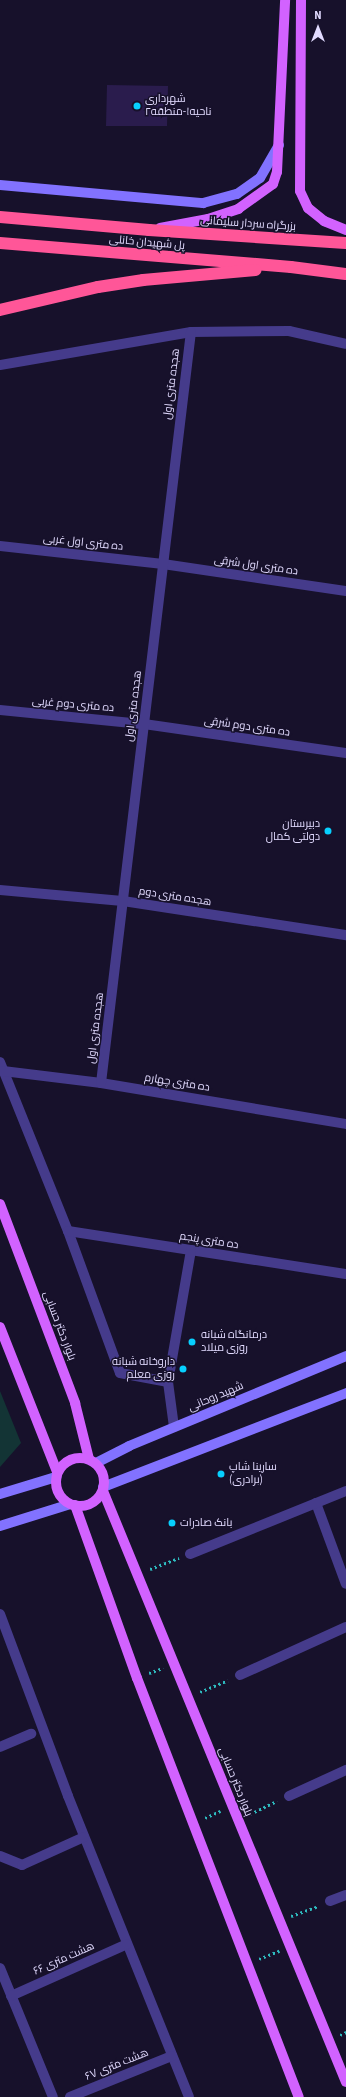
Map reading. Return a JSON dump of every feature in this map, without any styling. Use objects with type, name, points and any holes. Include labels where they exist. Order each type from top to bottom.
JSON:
[{"type":"highway","name":"پل شهیدان خانلی","points":[[0,217],[149,230]]},
{"type":"highway","name":"بزرگراه سردار سلیمانی","points":[[149,230],[346,243]]},
{"type":"highway","name":"پل شهیدان خانلی","points":[[0,243],[292,267]]},
{"type":"highway","points":[[0,310],[106,286],[143,280],[292,267],[346,274]]},
{"type":"main road","points":[[149,230],[208,218],[238,209],[262,193],[272,184],[278,172],[285,0]]},
{"type":"main road","points":[[301,0],[300,191],[308,208],[324,221],[346,230]]},
{"type":"main road","points":[[0,185],[203,203],[237,194],[260,178],[279,145]]},
{"type":"main road","name":"بلوار دکتر حسابی","points":[[0,1204],[75,1403],[92,1461]]},
{"type":"main road","points":[[0,1327],[56,1474],[58,1493],[73,1505],[137,1678],[299,2097]]},
{"type":"main road","name":"شهید روحانی","points":[[92,1461],[346,1356]]},
{"type":"main road","points":[[0,1526],[73,1505],[86,1505],[94,1502],[103,1489],[346,1393]]},
{"type":"main road","points":[[0,1494],[56,1474],[63,1463],[78,1457],[92,1461],[103,1474],[103,1489]]},
{"type":"main road","name":"بلوار دکتر حسابی","points":[[103,1489],[186,1697],[346,2082]]},
{"type":"street","points":[[0,365],[191,332],[289,331],[346,344]]},
{"type":"street","name":"هجده متری اول","points":[[101,1083],[191,332]]},
{"type":"street","name":"ده متری اول غربی","points":[[0,546],[163,564]]},
{"type":"street","name":"ده متری اول شرقی","points":[[163,564],[346,591]]},
{"type":"street","name":"ده متری دوم غربی","points":[[0,710],[144,724]]},
{"type":"street","name":"ده متری دوم شرقی","points":[[144,724],[346,754]]},
{"type":"street","name":"هجده متری دوم","points":[[0,890],[123,901],[346,935]]},
{"type":"street","points":[[2,1067],[68,1231],[120,1374],[168,1382]]},
{"type":"street","name":"ده متری چهارم","points":[[2,1067],[346,1124]]},
{"type":"street","name":"ده متری پنجم","points":[[68,1231],[346,1274]]},
{"type":"street","points":[[174,1428],[168,1382],[191,1250]]},
{"type":"street","points":[[190,1554],[346,1491]]},
{"type":"street","points":[[316,1503],[346,1584]]},
{"type":"street","points":[[0,1614],[84,1837],[189,2097]]},
{"type":"street","points":[[240,1675],[346,1627]]},
{"type":"street","points":[[0,1746],[31,1734]]},
{"type":"street","points":[[289,1796],[346,1770]]},
{"type":"street","points":[[0,1856],[22,1865],[84,1837]]},
{"type":"street","points":[[330,1901],[346,1895]]},
{"type":"street","name":"هشت متری ۶۶","points":[[11,1996],[127,1944]]},
{"type":"street","points":[[0,1968],[53,2097]]},
{"type":"street","name":"هشت متری ۶۷","points":[[70,2097],[172,2056]]},
{"type":"path","points":[[136,1574],[190,1554]]},
{"type":"path","points":[[137,1678],[173,1664]]},
{"type":"path","points":[[186,1697],[240,1675]]},
{"type":"path","points":[[237,1820],[289,1796]]},
{"type":"path","points":[[193,1822],[232,1806]]},
{"type":"path","points":[[279,1921],[330,1901]]},
{"type":"path","points":[[248,1964],[290,1946]]},
{"type":"green space","points":[[0,1391],[21,1443],[0,1467]]},
{"type":"building","name":"شهرداری ناحیه۱-منطقه۲","points":[[107,85],[168,86],[167,126],[106,126]]},
{"type":"place","name":"شهرداری ناحیه۱-منطقه۲","points":[[137,106]]},
{"type":"place","name":"دبیرستان دولتی کمال","points":[[328,831]]},
{"type":"place","name":"درمانگاه شبانه روزی میلاد","points":[[192,1342]]},
{"type":"place","name":"داروخانه شبانه روزی معلم","points":[[183,1369]]},
{"type":"place","name":"سارینا شاپ (برادری)","points":[[221,1474]]},
{"type":"place","name":"بانک صادرات","points":[[172,1523]]}]
